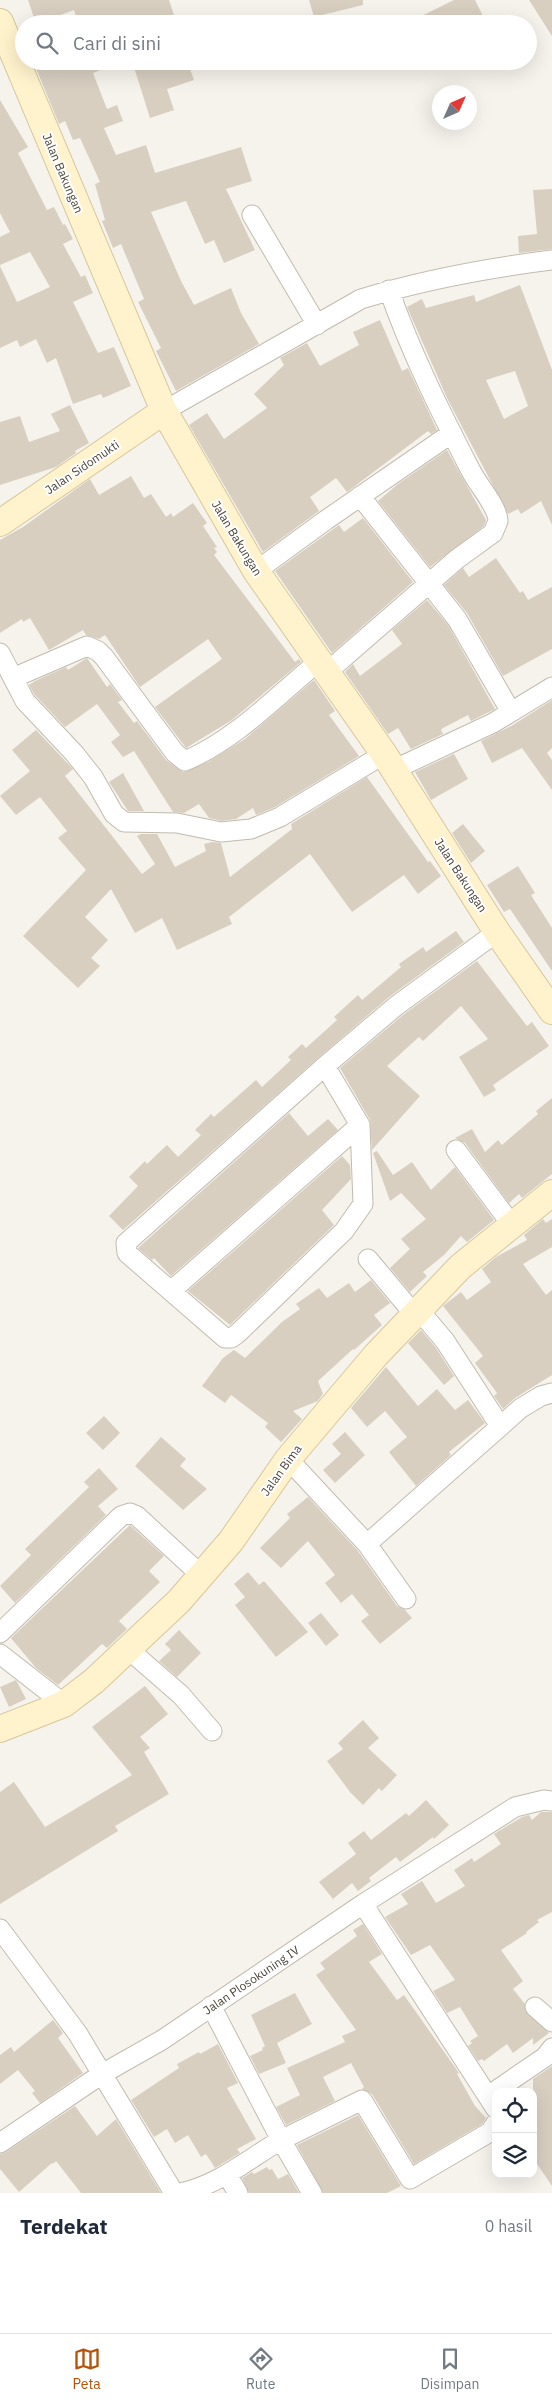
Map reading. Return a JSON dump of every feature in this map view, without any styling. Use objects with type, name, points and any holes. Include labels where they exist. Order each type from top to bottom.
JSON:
[{"type":"main road","name":"Jalan Bakungan","points":[[0,22],[15,58]]},
{"type":"main road","name":"Jalan Bakungan","points":[[20,70],[164,411],[256,571],[388,762],[497,932],[552,1011]]},
{"type":"main road","name":"Jalan Sidomukti","points":[[0,523],[164,411]]},
{"type":"main road","name":"Jalan Bima","points":[[0,1729],[64,1704],[94,1681],[128,1649],[202,1576],[231,1541],[288,1459],[416,1311],[460,1267],[552,1193]]},
{"type":"street","points":[[252,215],[317,324]]},
{"type":"street","points":[[164,411],[362,299],[389,290],[500,266],[552,260]]},
{"type":"street","points":[[13,678],[86,646],[92,647],[104,657],[175,753],[185,762],[214,745],[323,666],[457,559],[493,533],[498,521],[495,510],[473,476],[452,433],[389,290]]},
{"type":"street","points":[[256,571],[452,433]]},
{"type":"street","points":[[360,496],[456,619],[511,712]]},
{"type":"street","points":[[0,653],[17,690],[93,777],[114,814],[124,822],[177,823],[221,832],[251,829],[388,762],[493,723],[552,687]]},
{"type":"street","points":[[325,1066],[360,1125],[363,1204],[344,1231],[237,1334],[231,1338],[225,1338],[127,1253],[126,1243],[325,1066],[396,1006],[497,932]]},
{"type":"street","points":[[171,1291],[360,1125]]},
{"type":"street","points":[[456,1150],[512,1225]]},
{"type":"street","points":[[368,1259],[445,1341],[500,1426]]},
{"type":"street","points":[[367,1544],[500,1426],[526,1405],[541,1396],[552,1393]]},
{"type":"street","points":[[288,1459],[367,1544],[406,1599]]},
{"type":"street","points":[[0,1633],[121,1516],[130,1513],[137,1516],[202,1576]]},
{"type":"street","points":[[128,1649],[181,1695],[212,1730]]},
{"type":"street","points":[[0,1654],[64,1704]]},
{"type":"street","name":"Jalan Plosokuning IV","points":[[0,2143],[102,2074],[162,2040],[364,1904],[515,1807],[544,1800],[552,1801]]},
{"type":"street","points":[[364,1904],[492,2103]]},
{"type":"street","points":[[0,1929],[78,2034],[174,2193]]},
{"type":"street","points":[[211,2006],[281,2140],[312,2193]]},
{"type":"street","points":[[535,2007],[552,2022]]},
{"type":"street","points":[[509,2088],[552,2048]]},
{"type":"street","points":[[180,2193],[200,2189],[227,2175],[281,2140],[362,2100],[410,2179],[490,2132],[492,2129]]},
{"type":"street","points":[[227,2175],[238,2193]]},
{"type":"building","points":[[28,0],[169,0],[174,15],[76,15],[74,10],[60,15],[33,15]]},
{"type":"building","points":[[309,0],[363,0],[363,5],[322,15],[313,15]]},
{"type":"building","points":[[454,0],[475,0],[482,15],[423,15]]},
{"type":"building","points":[[529,0],[552,0],[552,36]]},
{"type":"building","points":[[37,70],[100,70],[93,73],[107,109],[117,105],[123,121],[104,128],[116,155],[146,145],[155,173],[241,147],[252,181],[226,189],[255,250],[224,263],[214,240],[205,244],[186,201],[151,212],[181,281],[194,305],[231,288],[241,313],[259,344],[176,391],[156,351],[161,348],[138,302],[144,299],[121,244],[113,248],[102,221],[105,220],[95,184],[100,182],[80,138],[73,140],[65,121],[59,124]]},
{"type":"building","points":[[135,70],[190,70],[194,80],[167,89],[174,110],[150,118]]},
{"type":"building","points":[[0,100],[28,147],[18,153],[47,210],[54,207],[63,225],[65,224],[73,239],[63,244],[81,277],[85,275],[93,293],[73,302],[98,353],[114,347],[131,386],[103,398],[101,394],[73,404],[56,358],[47,363],[36,339],[20,347],[17,340],[0,348],[0,266],[17,302],[50,287],[30,252],[0,265],[0,237],[10,232],[0,213]]},
{"type":"building","points":[[552,189],[552,249],[519,253],[518,236],[537,234],[533,190]]},
{"type":"building","points":[[520,285],[552,370],[552,525],[541,501],[521,514],[518,509],[508,514],[448,400],[407,307],[422,299],[426,308],[474,295],[476,302]],"holes":[[[515,371],[528,406],[504,419],[486,380]]]},
{"type":"building","points":[[380,320],[402,371],[408,368],[437,430],[431,434],[428,431],[347,492],[336,478],[310,497],[319,511],[263,552],[189,425],[207,413],[224,439],[267,408],[254,394],[284,365],[280,358],[307,343],[320,366],[359,345],[353,332]]},
{"type":"building","points":[[70,405],[89,443],[75,451],[76,453],[56,467],[0,485],[0,422],[20,416],[29,442],[60,431],[51,414]]},
{"type":"building","points":[[447,450],[486,520],[484,526],[430,567],[378,501],[398,484]]},
{"type":"building","points":[[131,476],[144,498],[151,494],[166,517],[171,513],[173,517],[193,503],[207,523],[203,526],[217,547],[214,548],[217,552],[214,555],[295,662],[299,659],[301,662],[232,720],[186,748],[155,707],[222,659],[208,639],[140,687],[105,635],[99,639],[86,635],[83,630],[49,650],[30,618],[23,622],[22,619],[0,633],[0,540],[23,527],[90,479],[99,495]]},
{"type":"building","points":[[363,518],[413,582],[332,653],[275,571],[339,525],[344,532]]},
{"type":"building","points":[[496,558],[520,593],[523,591],[528,600],[552,587],[552,649],[503,676],[467,613],[444,585],[463,568],[469,577]]},
{"type":"building","points":[[427,600],[448,625],[495,709],[471,721],[468,715],[443,728],[441,730],[443,734],[411,749],[398,728],[388,734],[345,672],[353,664],[360,676],[402,644],[392,630]]},
{"type":"building","points":[[87,658],[107,687],[110,684],[122,700],[118,702],[134,723],[137,721],[166,760],[183,772],[208,762],[245,739],[314,680],[335,711],[329,715],[359,756],[275,807],[256,815],[253,808],[236,819],[222,821],[209,818],[199,804],[184,813],[173,812],[134,751],[123,757],[111,742],[120,735],[97,704],[65,727],[34,694],[29,685],[66,667],[68,670]]},
{"type":"building","points":[[552,700],[552,748],[547,753],[552,760],[552,790],[522,748],[492,763],[481,741],[513,725]]},
{"type":"building","points":[[36,730],[73,769],[65,776],[142,874],[155,864],[137,836],[141,834],[157,834],[175,867],[206,851],[204,844],[212,842],[221,843],[230,877],[292,829],[291,824],[367,777],[428,862],[430,861],[441,876],[418,894],[404,875],[352,912],[310,854],[229,917],[232,924],[177,950],[162,918],[135,933],[111,889],[85,917],[108,940],[91,958],[100,966],[78,988],[23,936],[86,870],[58,838],[67,831],[40,797],[16,815],[0,796],[30,771],[12,750]]},
{"type":"building","points":[[454,754],[468,779],[431,800],[415,772]]},
{"type":"building","points":[[123,773],[144,811],[128,811],[109,782]]},
{"type":"building","points":[[463,824],[485,851],[471,863],[452,833]]},
{"type":"building","points":[[518,866],[535,893],[531,895],[552,928],[552,971],[510,909],[504,912],[487,885]]},
{"type":"building","points":[[456,931],[464,942],[389,997],[123,1230],[109,1216],[138,1186],[129,1177],[145,1161],[147,1164],[167,1145],[178,1157],[201,1135],[195,1130],[211,1114],[214,1117],[256,1080],[262,1087],[291,1060],[288,1057],[302,1044],[306,1048],[337,1020],[334,1017],[358,995],[362,1000],[401,967],[399,964],[423,947],[426,952]]},
{"type":"building","points":[[477,961],[527,1026],[532,1022],[549,1046],[493,1085],[496,1090],[484,1097],[459,1057],[488,1039],[461,1006],[423,1041],[419,1037],[387,1066],[420,1096],[372,1150],[370,1120],[340,1068],[403,1015]]},
{"type":"building","points":[[552,1098],[552,1174],[522,1198],[519,1194],[509,1203],[465,1143],[455,1138],[472,1129],[485,1152],[498,1140],[502,1145],[538,1114],[536,1111]]},
{"type":"building","points":[[289,1113],[308,1136],[328,1119],[338,1130],[171,1276],[154,1258],[152,1260],[138,1248]]},
{"type":"building","points":[[377,1151],[393,1175],[412,1162],[431,1190],[455,1167],[494,1220],[467,1242],[461,1236],[444,1255],[423,1272],[427,1276],[410,1292],[390,1268],[410,1249],[401,1239],[426,1219],[401,1193],[390,1201],[373,1153]]},
{"type":"building","points":[[342,1156],[350,1165],[351,1179],[322,1210],[334,1225],[230,1325],[188,1291]]},
{"type":"building","points":[[543,1219],[546,1223],[552,1219],[552,1247],[523,1264],[546,1295],[552,1290],[552,1375],[515,1398],[503,1409],[494,1396],[497,1393],[475,1363],[483,1356],[443,1306],[461,1292],[467,1300],[491,1282],[482,1269],[496,1257],[527,1240],[524,1235]]},
{"type":"building","points":[[371,1280],[390,1303],[374,1315],[382,1325],[318,1381],[323,1394],[318,1401],[293,1411],[302,1419],[281,1442],[265,1427],[268,1423],[231,1395],[225,1403],[202,1386],[223,1358],[234,1350],[245,1358],[282,1322],[300,1309],[296,1304],[319,1288],[327,1298],[349,1283],[355,1292]]},
{"type":"building","points":[[421,1330],[436,1348],[454,1376],[444,1385],[408,1343]]},
{"type":"building","points":[[386,1367],[418,1406],[437,1389],[455,1410],[468,1400],[485,1423],[449,1452],[451,1455],[416,1486],[389,1452],[407,1437],[385,1411],[367,1427],[351,1408]]},
{"type":"building","points":[[104,1416],[120,1433],[103,1450],[86,1433]]},
{"type":"building","points":[[345,1432],[365,1455],[335,1483],[323,1470],[341,1454],[332,1444]]},
{"type":"building","points":[[161,1437],[186,1459],[180,1466],[207,1489],[183,1510],[135,1466]]},
{"type":"building","points":[[99,1468],[118,1489],[98,1506],[106,1515],[15,1603],[0,1586],[31,1555],[25,1549],[89,1487],[84,1482]]},
{"type":"building","points":[[308,1497],[358,1551],[397,1606],[405,1610],[412,1618],[380,1644],[361,1621],[369,1615],[352,1594],[341,1603],[325,1583],[335,1575],[308,1541],[281,1568],[260,1548],[290,1518],[287,1514]]},
{"type":"building","points":[[130,1525],[164,1556],[149,1571],[160,1582],[119,1621],[127,1629],[107,1648],[102,1644],[58,1685],[36,1668],[11,1638]]},
{"type":"building","points":[[248,1572],[259,1585],[264,1581],[308,1632],[276,1657],[235,1605],[245,1597],[234,1584]]},
{"type":"building","points":[[321,1613],[339,1635],[326,1646],[308,1623]]},
{"type":"building","points":[[179,1630],[201,1653],[177,1677],[159,1661],[171,1650],[165,1644]]},
{"type":"building","points":[[16,1680],[26,1699],[9,1707],[0,1687]]},
{"type":"building","points":[[145,1686],[168,1714],[140,1737],[150,1748],[144,1752],[169,1794],[115,1826],[118,1831],[0,1904],[0,1792],[14,1782],[45,1827],[132,1775],[92,1727]]},
{"type":"building","points":[[363,1720],[379,1738],[368,1748],[397,1775],[382,1791],[379,1788],[363,1805],[350,1792],[327,1761],[343,1749],[338,1743]]},
{"type":"building","points":[[426,1800],[449,1825],[434,1839],[433,1837],[400,1862],[396,1857],[369,1878],[371,1881],[358,1891],[352,1883],[333,1899],[319,1882],[356,1854],[348,1843],[364,1831],[371,1840],[406,1813],[409,1816]]},
{"type":"building","points":[[541,1812],[552,1812],[552,1912],[537,1920],[539,1922],[527,1933],[501,1950],[523,1981],[513,1989],[525,2004],[525,2011],[549,2033],[533,2045],[533,2038],[513,2053],[507,2044],[484,2061],[482,2059],[478,2061],[468,2046],[472,2043],[470,2041],[478,2036],[460,2007],[447,2013],[433,1991],[455,1980],[430,1945],[411,1955],[385,1917],[408,1904],[401,1894],[422,1881],[436,1903],[465,1886],[454,1870],[472,1858],[474,1862],[501,1844],[494,1834],[522,1817],[529,1815],[532,1820]]},
{"type":"building","points":[[363,1924],[382,1954],[369,1962],[397,2000],[404,1995],[459,2073],[457,2074],[475,2106],[486,2118],[482,2124],[414,2164],[372,2094],[362,2089],[364,2087],[351,2063],[323,2077],[335,2101],[286,2125],[276,2107],[300,2095],[287,2068],[345,2042],[342,2036],[356,2030],[316,1975],[325,1969],[320,1963],[357,1936],[353,1930]]},
{"type":"building","points":[[295,1993],[312,2024],[277,2043],[286,2063],[259,2074],[250,2056],[263,2050],[262,2048],[265,2046],[251,2015]]},
{"type":"building","points":[[53,2020],[63,2033],[58,2038],[83,2073],[40,2103],[32,2093],[35,2091],[18,2070],[0,2084],[0,2055],[11,2047],[14,2052]]},
{"type":"building","points":[[218,2044],[238,2083],[227,2088],[256,2139],[237,2149],[240,2153],[215,2168],[206,2154],[201,2157],[188,2135],[175,2143],[167,2129],[154,2137],[131,2100],[179,2068],[177,2064]]},
{"type":"building","points":[[552,2066],[552,2186],[537,2164],[537,2088],[533,2088],[533,2079]]},
{"type":"building","points":[[75,2106],[97,2136],[116,2119],[161,2193],[81,2193],[56,2161],[19,2192],[0,2169],[0,2154],[6,2152]]},
{"type":"building","points":[[358,2115],[401,2186],[387,2193],[323,2193],[297,2145]]},
{"type":"building","points":[[267,2167],[269,2170],[272,2169],[278,2179],[288,2174],[299,2193],[249,2193],[242,2178]]}]
